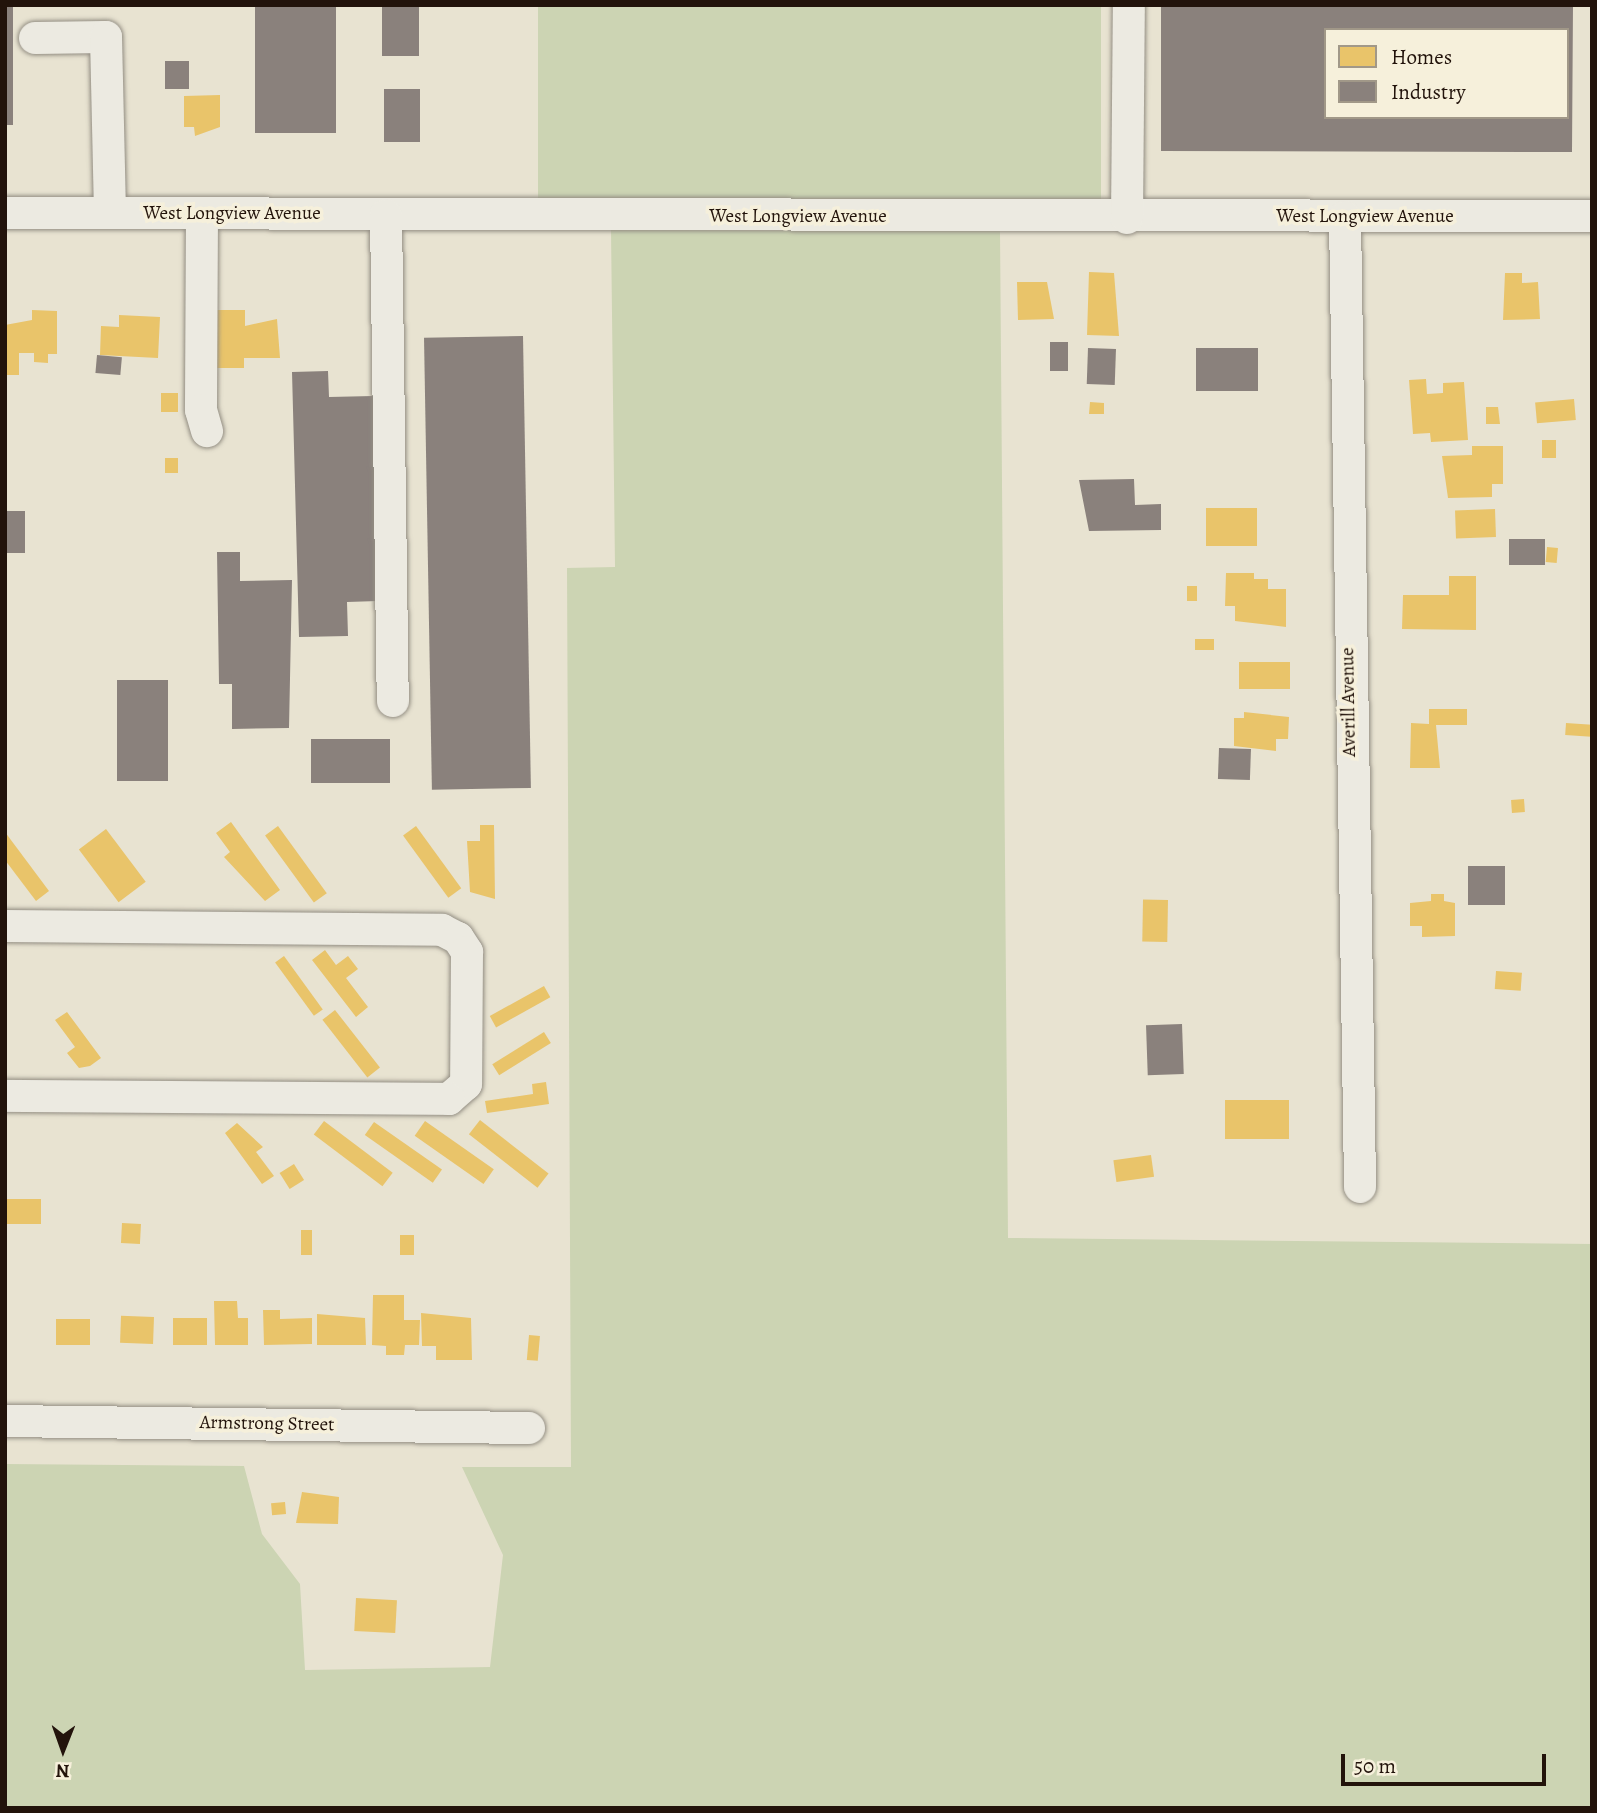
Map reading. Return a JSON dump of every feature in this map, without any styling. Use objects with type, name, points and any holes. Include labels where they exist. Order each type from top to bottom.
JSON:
[{"type":"street","points":[[1127,218],[1129,5]]},
{"type":"street","points":[[35,38],[106,37],[110,213]]},
{"type":"street","name":"West Longview Avenue","points":[[5,213],[1127,218],[1592,216]]},
{"type":"street","points":[[202,214],[201,410],[208,431]]},
{"type":"street","points":[[386,215],[393,701]]},
{"type":"street","name":"Averill Avenue","points":[[1345,217],[1360,1187]]},
{"type":"street","points":[[5,926],[442,930],[458,938],[467,952],[466,1084],[449,1098],[5,1096]]},
{"type":"street","name":"Armstrong Street","points":[[5,1421],[529,1428]]},
{"type":"green space","points":[[538,5],[1101,5],[1101,202],[538,202]]},
{"type":"green space","points":[[611,230],[1000,231],[1008,1238],[1592,1244],[1592,1808],[5,1808],[5,1464],[244,1466],[262,1534],[300,1584],[305,1670],[490,1667],[503,1555],[462,1467],[571,1467],[567,568],[615,567]]},
{"type":"building: Homes","points":[[220,95],[220,127],[195,136],[194,127],[184,127],[184,96]]},
{"type":"building: Homes","points":[[1089,272],[1114,273],[1119,336],[1087,335]]},
{"type":"building: Homes","points":[[1505,273],[1522,273],[1522,283],[1538,282],[1540,319],[1503,320]]},
{"type":"building: Homes","points":[[1017,282],[1047,282],[1054,319],[1018,320]]},
{"type":"building: Homes","points":[[32,310],[57,311],[57,354],[48,354],[48,363],[34,362],[34,353],[19,353],[19,375],[5,375],[5,325],[32,320]]},
{"type":"building: Homes","points":[[216,310],[245,310],[245,326],[277,319],[280,358],[244,358],[244,368],[216,368]]},
{"type":"building: Homes","points":[[119,315],[160,317],[158,358],[100,355],[101,326],[119,327]]},
{"type":"building: Homes","points":[[1426,379],[1427,394],[1443,393],[1443,383],[1464,382],[1468,440],[1431,442],[1430,433],[1413,434],[1409,380]]},
{"type":"building: Homes","points":[[161,393],[178,393],[178,412],[161,412]]},
{"type":"building: Homes","points":[[1574,399],[1576,420],[1537,423],[1535,402]]},
{"type":"building: Homes","points":[[1090,402],[1104,403],[1104,414],[1089,414]]},
{"type":"building: Homes","points":[[1486,407],[1498,407],[1500,424],[1486,424]]},
{"type":"building: Homes","points":[[1542,440],[1556,440],[1556,458],[1542,458]]},
{"type":"building: Homes","points":[[1472,446],[1503,446],[1503,484],[1492,484],[1492,497],[1448,498],[1442,456],[1472,455]]},
{"type":"building: Homes","points":[[165,458],[178,458],[178,473],[165,473]]},
{"type":"building: Homes","points":[[1206,508],[1257,508],[1257,546],[1206,546]]},
{"type":"building: Homes","points":[[1495,509],[1496,537],[1456,538],[1455,510]]},
{"type":"building: Homes","points":[[1547,547],[1558,548],[1557,563],[1546,562]]},
{"type":"building: Homes","points":[[1226,573],[1254,573],[1254,579],[1268,579],[1268,589],[1286,589],[1286,627],[1235,621],[1235,606],[1225,606]]},
{"type":"building: Homes","points":[[1449,576],[1476,576],[1476,630],[1402,629],[1403,595],[1449,595]]},
{"type":"building: Homes","points":[[1187,586],[1197,586],[1197,601],[1187,601]]},
{"type":"building: Homes","points":[[1195,639],[1214,639],[1214,650],[1195,650]]},
{"type":"building: Homes","points":[[1239,662],[1290,662],[1290,689],[1239,689]]},
{"type":"building: Homes","points":[[1429,709],[1467,709],[1467,725],[1436,725],[1440,768],[1410,768],[1411,723],[1429,724]]},
{"type":"building: Homes","points":[[1244,712],[1289,717],[1288,739],[1276,739],[1276,751],[1234,746],[1234,718],[1244,718]]},
{"type":"building: Homes","points":[[1566,723],[1592,725],[1591,737],[1565,735]]},
{"type":"building: Homes","points":[[1524,799],[1525,812],[1512,813],[1511,800]]},
{"type":"building: Homes","points":[[231,822],[280,890],[265,901],[224,857],[230,852],[216,833]]},
{"type":"building: Homes","points":[[480,825],[494,825],[495,899],[470,892],[467,841],[480,841]]},
{"type":"building: Homes","points":[[278,826],[327,893],[314,903],[265,835]]},
{"type":"building: Homes","points":[[416,826],[461,888],[448,898],[403,835]]},
{"type":"building: Homes","points":[[106,829],[146,882],[119,902],[79,849]]},
{"type":"building: Homes","points":[[5,832],[49,891],[36,901],[5,860]]},
{"type":"building: Homes","points":[[1431,894],[1444,894],[1444,901],[1455,903],[1455,936],[1422,937],[1422,926],[1410,926],[1410,903],[1431,901]]},
{"type":"building: Homes","points":[[1143,900],[1168,900],[1167,942],[1142,942]]},
{"type":"building: Homes","points":[[325,950],[336,965],[348,956],[358,969],[346,978],[368,1007],[356,1017],[312,960]]},
{"type":"building: Homes","points":[[284,956],[323,1009],[314,1016],[275,962]]},
{"type":"building: Homes","points":[[1496,971],[1522,973],[1521,991],[1495,989]]},
{"type":"building: Homes","points":[[544,986],[550,997],[496,1027],[490,1016]]},
{"type":"building: Homes","points":[[335,1010],[380,1068],[367,1077],[322,1020]]},
{"type":"building: Homes","points":[[67,1012],[101,1058],[90,1066],[79,1068],[67,1053],[75,1047],[55,1020]]},
{"type":"building: Homes","points":[[544,1032],[551,1043],[499,1075],[492,1064]]},
{"type":"building: Homes","points":[[546,1082],[549,1104],[487,1113],[485,1101],[533,1094],[532,1084]]},
{"type":"building: Homes","points":[[1225,1100],[1289,1100],[1289,1139],[1225,1139]]},
{"type":"building: Homes","points":[[480,1120],[549,1174],[537,1188],[469,1134]]},
{"type":"building: Homes","points":[[324,1121],[393,1173],[382,1186],[314,1135]]},
{"type":"building: Homes","points":[[425,1121],[494,1169],[483,1184],[415,1136]]},
{"type":"building: Homes","points":[[374,1122],[442,1170],[433,1183],[365,1135]]},
{"type":"building: Homes","points":[[237,1123],[263,1147],[256,1152],[274,1176],[262,1184],[225,1133]]},
{"type":"building: Homes","points":[[1151,1155],[1154,1177],[1116,1182],[1113,1160]]},
{"type":"building: Homes","points":[[294,1164],[304,1180],[290,1189],[280,1173]]},
{"type":"building: Homes","points":[[5,1199],[41,1199],[41,1224],[5,1224]]},
{"type":"building: Homes","points":[[122,1223],[141,1224],[140,1244],[121,1243]]},
{"type":"building: Homes","points":[[301,1230],[312,1230],[312,1255],[301,1255]]},
{"type":"building: Homes","points":[[400,1235],[414,1235],[414,1255],[400,1255]]},
{"type":"building: Homes","points":[[373,1295],[404,1295],[404,1320],[420,1320],[419,1345],[405,1345],[404,1355],[386,1355],[386,1346],[372,1345]]},
{"type":"building: Homes","points":[[214,1301],[237,1301],[238,1318],[248,1318],[248,1345],[215,1345]]},
{"type":"building: Homes","points":[[263,1310],[280,1310],[280,1319],[312,1318],[312,1344],[264,1345]]},
{"type":"building: Homes","points":[[421,1313],[471,1318],[472,1360],[436,1360],[436,1346],[422,1346]]},
{"type":"building: Homes","points":[[317,1314],[365,1318],[366,1345],[317,1345]]},
{"type":"building: Homes","points":[[121,1316],[154,1317],[153,1344],[120,1343]]},
{"type":"building: Homes","points":[[173,1318],[207,1318],[207,1345],[173,1345]]},
{"type":"building: Homes","points":[[56,1319],[90,1319],[90,1345],[56,1345]]},
{"type":"building: Homes","points":[[529,1335],[540,1336],[538,1361],[527,1360]]},
{"type":"building: Homes","points":[[302,1492],[339,1497],[338,1524],[296,1523]]},
{"type":"building: Homes","points":[[285,1502],[286,1514],[272,1515],[271,1503]]},
{"type":"building: Homes","points":[[356,1598],[397,1600],[395,1633],[354,1631]]},
{"type":"building: Industry","points":[[5,5],[13,5],[13,125],[5,125]]},
{"type":"building: Industry","points":[[255,5],[336,5],[336,133],[255,133]]},
{"type":"building: Industry","points":[[382,5],[419,5],[419,56],[382,56]]},
{"type":"building: Industry","points":[[1161,5],[1573,5],[1572,152],[1161,151]]},
{"type":"building: Industry","points":[[165,61],[189,61],[189,89],[165,89]]},
{"type":"building: Industry","points":[[384,89],[420,89],[420,142],[384,142]]},
{"type":"building: Industry","points":[[523,336],[531,788],[432,790],[424,338]]},
{"type":"building: Industry","points":[[1050,342],[1068,342],[1068,371],[1050,371]]},
{"type":"building: Industry","points":[[1088,348],[1116,349],[1115,385],[1087,384]]},
{"type":"building: Industry","points":[[1196,348],[1258,348],[1258,391],[1196,391]]},
{"type":"building: Industry","points":[[97,355],[122,357],[120,375],[95,373]]},
{"type":"building: Industry","points":[[328,371],[329,397],[373,396],[378,601],[347,602],[348,636],[299,637],[292,372]]},
{"type":"building: Industry","points":[[1134,479],[1135,505],[1161,504],[1161,530],[1089,531],[1079,480]]},
{"type":"building: Industry","points":[[5,511],[25,511],[25,553],[5,553]]},
{"type":"building: Industry","points":[[1509,539],[1545,539],[1545,565],[1509,565]]},
{"type":"building: Industry","points":[[217,552],[240,552],[240,581],[292,580],[289,728],[232,729],[232,684],[219,684]]},
{"type":"building: Industry","points":[[117,680],[168,680],[168,781],[117,781]]},
{"type":"building: Industry","points":[[311,739],[390,739],[390,783],[311,783]]},
{"type":"building: Industry","points":[[1219,748],[1251,749],[1250,780],[1218,779]]},
{"type":"building: Industry","points":[[1468,866],[1505,866],[1505,905],[1468,905]]},
{"type":"building: Industry","points":[[1182,1024],[1184,1074],[1148,1075],[1146,1025]]}]
